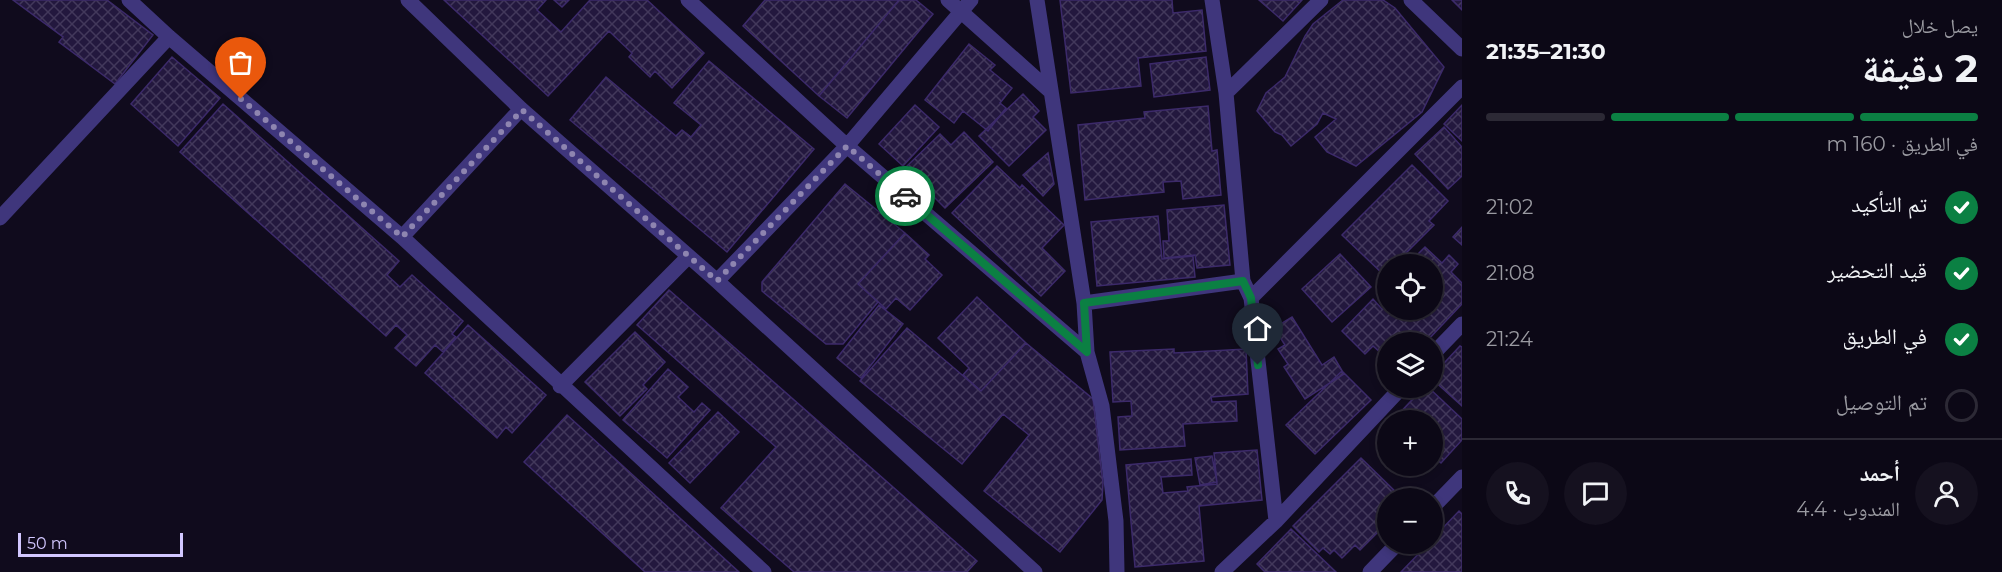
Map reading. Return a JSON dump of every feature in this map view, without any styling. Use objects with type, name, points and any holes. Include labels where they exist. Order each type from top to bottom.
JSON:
[{"type":"street","points":[[129,0],[169,38],[402,237],[560,386],[764,572]]},
{"type":"street","points":[[408,0],[522,110],[717,281],[1035,572]]},
{"type":"street","points":[[688,0],[847,146],[1087,352]]},
{"type":"street","points":[[948,0],[966,6],[1050,91]]},
{"type":"street","points":[[1037,0],[1084,303],[1087,352],[1102,406],[1116,521],[1117,572]]},
{"type":"street","points":[[1212,0],[1226,93],[1243,281],[1251,298],[1276,520]]},
{"type":"street","points":[[1226,93],[1321,0]]},
{"type":"street","points":[[1411,0],[1462,48]]},
{"type":"street","points":[[717,281],[847,146],[966,6]]},
{"type":"street","points":[[0,218],[169,38]]},
{"type":"street","points":[[1251,298],[1462,87]]},
{"type":"street","points":[[402,237],[522,110]]},
{"type":"street","points":[[560,386],[687,257]]},
{"type":"street","points":[[1084,303],[1243,281]]},
{"type":"street","points":[[1443,344],[1462,324]]},
{"type":"street","points":[[1222,572],[1276,520],[1392,398]]},
{"type":"street","points":[[1443,497],[1462,477]]},
{"type":"street","points":[[1370,572],[1387,554]]},
{"type":"building","points":[[13,0],[107,0],[153,35],[115,84],[59,42],[63,37]]},
{"type":"building","points":[[444,0],[546,0],[537,10],[561,32],[590,0],[647,0],[704,53],[672,88],[655,71],[650,77],[629,57],[632,53],[609,31],[548,96]]},
{"type":"building","points":[[554,0],[569,0],[562,7]]},
{"type":"building","points":[[765,0],[899,0],[819,96],[743,26]]},
{"type":"building","points":[[899,0],[916,0],[933,14],[847,118],[819,96]]},
{"type":"building","points":[[1060,0],[1172,0],[1173,13],[1202,10],[1206,51],[1138,58],[1141,86],[1071,93]]},
{"type":"building","points":[[1259,0],[1302,0],[1283,21]]},
{"type":"building","points":[[1343,0],[1383,0],[1395,8],[1444,67],[1422,112],[1356,166],[1327,152],[1315,137],[1336,119],[1323,113],[1317,124],[1291,146],[1257,111],[1266,93],[1285,77],[1313,24]]},
{"type":"building","points":[[1452,0],[1462,0],[1462,10]]},
{"type":"building","points":[[969,44],[995,65],[990,70],[1012,88],[1000,103],[1006,108],[988,131],[963,111],[954,123],[925,100]]},
{"type":"building","points":[[172,57],[220,98],[178,146],[131,104]]},
{"type":"building","points":[[1206,57],[1210,90],[1154,97],[1150,64]]},
{"type":"building","points":[[709,61],[814,149],[727,252],[570,120],[606,77],[676,136],[682,130],[691,137],[701,125],[674,103]]},
{"type":"building","points":[[1023,94],[1039,111],[1033,117],[1046,130],[1009,166],[979,136]]},
{"type":"building","points":[[223,104],[399,261],[387,275],[400,287],[412,275],[463,321],[452,334],[456,337],[443,352],[435,345],[416,366],[395,348],[407,335],[396,325],[386,336],[180,152]]},
{"type":"building","points":[[915,105],[939,127],[903,166],[879,144]]},
{"type":"building","points":[[1462,105],[1462,141],[1444,124]]},
{"type":"building","points":[[1208,106],[1212,151],[1217,150],[1221,195],[1183,199],[1181,181],[1163,182],[1164,192],[1085,200],[1078,125],[1145,118],[1144,112]]},
{"type":"building","points":[[1444,127],[1462,147],[1462,176],[1448,189],[1415,154]]},
{"type":"building","points":[[964,132],[993,162],[945,208],[905,168],[940,134],[951,145]]},
{"type":"building","points":[[1048,153],[1054,184],[1043,196],[1023,175]]},
{"type":"building","points":[[1412,165],[1448,201],[1429,221],[1434,225],[1405,254],[1377,254],[1377,268],[1342,235]]},
{"type":"building","points":[[997,166],[1020,188],[1022,185],[1064,225],[1042,248],[1065,271],[1041,296],[952,213]]},
{"type":"building","points":[[845,184],[905,233],[858,284],[878,302],[843,344],[826,344],[762,291],[762,282]]},
{"type":"building","points":[[1224,205],[1230,265],[1197,268],[1195,255],[1164,258],[1163,241],[1169,241],[1167,210]]},
{"type":"building","points":[[1158,216],[1162,259],[1193,256],[1195,277],[1097,286],[1091,222]]},
{"type":"building","points":[[1462,227],[1462,245],[1453,237]]},
{"type":"building","points":[[905,233],[929,255],[925,259],[942,275],[910,310],[896,298],[886,309],[858,284]]},
{"type":"building","points":[[1425,247],[1432,254],[1418,254]]},
{"type":"building","points":[[1340,254],[1371,287],[1332,322],[1302,289]]},
{"type":"building","points":[[1449,255],[1458,264],[1451,272],[1462,283],[1462,304],[1435,332],[1377,332],[1377,349],[1373,346],[1365,354],[1342,331],[1373,299],[1377,303],[1377,320],[1443,320],[1443,262]]},
{"type":"building","points":[[669,290],[977,561],[967,572],[794,572],[721,508],[776,447],[637,325]]},
{"type":"building","points":[[977,297],[1026,343],[981,391],[963,375],[969,368],[938,338]]},
{"type":"building","points":[[879,305],[903,324],[861,378],[837,358]]},
{"type":"building","points":[[1292,317],[1322,365],[1334,357],[1344,374],[1305,399],[1284,367],[1288,364],[1278,349],[1285,345],[1274,328]]},
{"type":"building","points":[[468,325],[546,395],[512,433],[506,427],[497,438],[425,373]]},
{"type":"building","points":[[907,328],[981,391],[1026,343],[1093,399],[1103,483],[1102,500],[1060,552],[984,491],[1029,435],[1003,414],[962,464],[860,381]]},
{"type":"building","points":[[635,332],[665,362],[643,385],[647,389],[620,416],[585,382]]},
{"type":"building","points":[[1460,346],[1462,347],[1462,406],[1443,389],[1443,364]]},
{"type":"building","points":[[1174,349],[1174,353],[1246,349],[1248,394],[1211,397],[1212,402],[1236,401],[1237,421],[1183,424],[1185,446],[1120,450],[1118,417],[1132,416],[1131,401],[1113,402],[1110,352]]},
{"type":"building","points":[[668,369],[688,387],[678,397],[694,412],[702,403],[710,410],[667,458],[623,420]]},
{"type":"building","points":[[1342,371],[1371,400],[1315,454],[1286,425]]},
{"type":"building","points":[[1414,398],[1440,398],[1462,419],[1462,440],[1443,461],[1443,410],[1402,410]]},
{"type":"building","points":[[718,412],[739,432],[690,483],[669,463]]},
{"type":"building","points":[[567,415],[739,572],[645,572],[524,462]]},
{"type":"building","points":[[1257,450],[1262,500],[1199,506],[1204,561],[1135,567],[1126,465],[1191,459],[1192,475],[1161,477],[1163,493],[1188,491],[1187,487],[1217,484],[1214,453]]},
{"type":"building","points":[[1212,456],[1217,482],[1200,485],[1195,458]]},
{"type":"building","points":[[1361,458],[1392,488],[1377,488],[1377,533],[1360,550],[1355,545],[1342,558],[1334,550],[1330,554],[1323,548],[1319,552],[1293,526]]},
{"type":"building","points":[[1459,511],[1462,514],[1462,572],[1401,572],[1418,554],[1443,554],[1443,528]]},
{"type":"building","points":[[1291,529],[1336,572],[1265,572],[1257,564]]},
{"type":"way so far","points":[[241,99],[402,237],[522,110],[717,281],[847,146],[905,196]]},
{"type":"route","points":[[905,196],[1087,352],[1084,303],[1243,281],[1251,298],[1258,365]]}]
